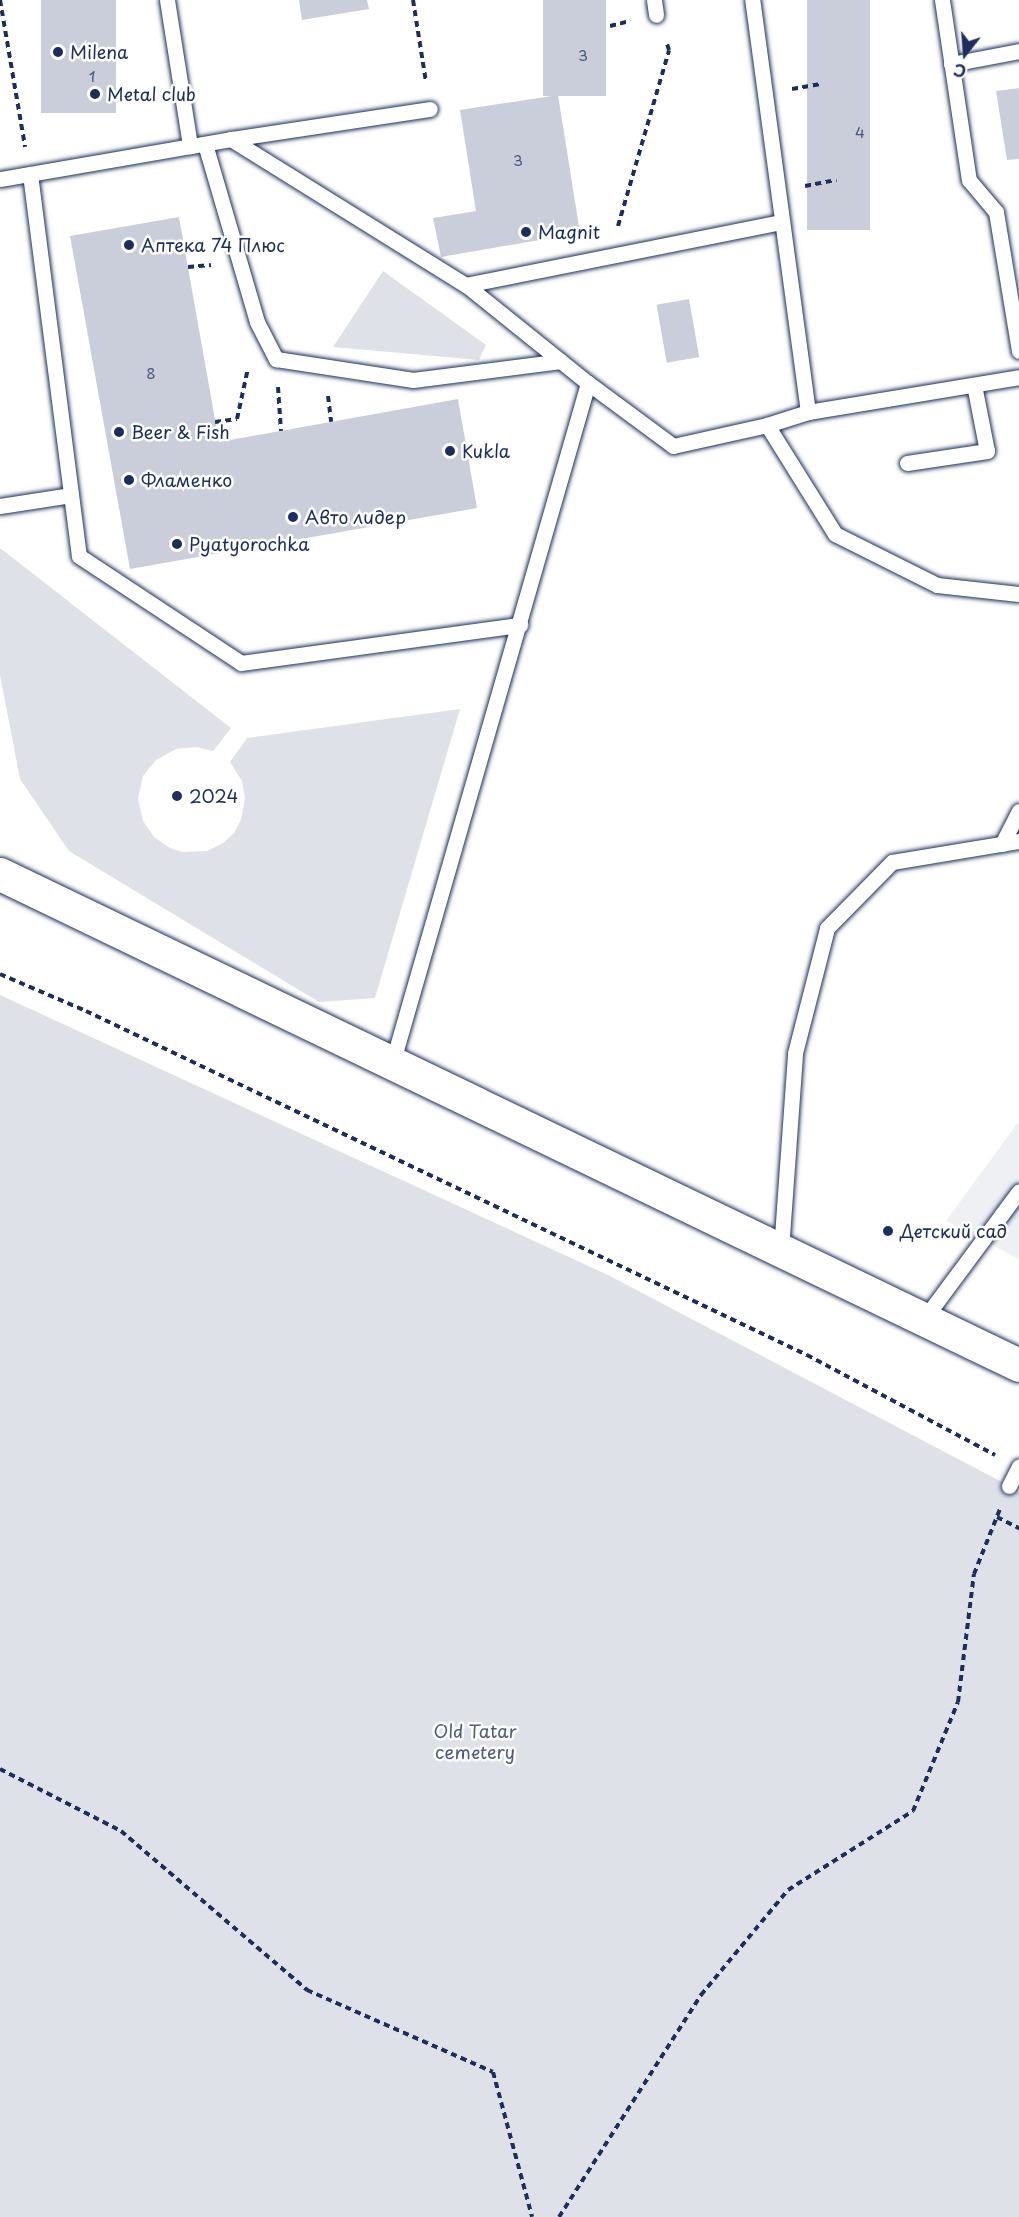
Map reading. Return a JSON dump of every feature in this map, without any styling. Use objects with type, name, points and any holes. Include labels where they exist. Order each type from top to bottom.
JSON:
[{"type":"main road","points":[[0,874],[1019,1365]]},
{"type":"lane","points":[[167,0],[198,145],[257,322],[276,359],[413,380],[561,361]]},
{"type":"lane","points":[[752,0],[808,412]]},
{"type":"lane","points":[[942,0],[969,180],[996,212],[1019,351]]},
{"type":"lane","points":[[951,64],[1019,51]]},
{"type":"lane","points":[[0,179],[231,139],[430,109]]},
{"type":"lane","points":[[231,139],[466,285],[588,383],[673,446],[808,412],[1019,377]]},
{"type":"lane","points":[[30,174],[79,556],[241,663],[520,625]]},
{"type":"lane","points":[[466,285],[783,222]]},
{"type":"lane","points":[[392,1064],[588,383]]},
{"type":"lane","points":[[907,464],[987,451],[974,385]]},
{"type":"lane","points":[[767,424],[835,534],[937,585],[1019,594]]},
{"type":"lane","points":[[0,506],[71,495]]},
{"type":"lane","points":[[1002,844],[1019,811]]},
{"type":"lane","points":[[781,1250],[795,1053],[828,928],[892,862],[1019,842]]},
{"type":"lane","points":[[924,1319],[1019,1191]]},
{"type":"lane","points":[[1010,1486],[1018,1467]]},
{"type":"path","points":[[0,0],[30,174]]},
{"type":"path","points":[[413,0],[430,109]]},
{"type":"path","points":[[609,257],[669,50],[655,7]]},
{"type":"path","points":[[215,422],[237,419],[257,322]]},
{"type":"path","points":[[276,359],[281,431]]},
{"type":"path","points":[[0,974],[96,1016],[796,1350],[1018,1467]]},
{"type":"path","points":[[559,2217],[702,1995],[788,1890],[913,1811],[958,1702],[974,1574],[1010,1486]]},
{"type":"path","points":[[997,1517],[1019,1528]]},
{"type":"path","points":[[0,1769],[121,1831],[307,1990],[492,2072],[532,2217]]},
{"type":"shaded area","points":[[1019,1121],[1019,1259],[946,1221]]},
{"type":"green space","points":[[383,271],[486,345],[479,360],[333,347]]},
{"type":"green space","points":[[0,548],[231,728],[213,751],[196,747],[176,749],[156,760],[143,776],[138,798],[143,821],[154,837],[170,848],[182,852],[207,851],[223,843],[234,833],[241,820],[245,798],[242,781],[230,762],[247,738],[460,709],[375,998],[319,1002],[69,851],[20,779],[0,675]]},
{"type":"green space","name":"Old Tatar cemetery","points":[[0,995],[608,1275],[1019,1491],[1019,2217],[0,2217]]},
{"type":"building","points":[[41,0],[116,0],[116,113],[41,113]]},
{"type":"building","points":[[299,0],[367,0],[369,9],[302,20]]},
{"type":"building","points":[[543,0],[606,0],[606,96],[543,96]]},
{"type":"building","points":[[807,0],[870,0],[870,230],[807,230]]},
{"type":"building","points":[[1019,88],[1019,159],[1007,160],[996,91]]},
{"type":"building","points":[[558,95],[580,233],[441,257],[433,218],[476,211],[460,110]]},
{"type":"building","points":[[179,217],[219,442],[458,399],[477,508],[130,569],[70,236]]},
{"type":"building","points":[[689,299],[699,357],[667,363],[657,305]]},
{"type":"place","name":"Milena","points":[[58,52]]},
{"type":"place","name":"Metal club","points":[[95,94]]},
{"type":"place","name":"Magnit","points":[[526,232]]},
{"type":"place","name":"Аптека 74 Плюс","points":[[129,245]]},
{"type":"place","name":"Beer & Fish","points":[[119,432]]},
{"type":"place","name":"Kukla","points":[[450,451]]},
{"type":"place","name":"Фламенко","points":[[129,480]]},
{"type":"place","name":"Авто лидер","points":[[293,517]]},
{"type":"place","name":"Pyatyorochka","points":[[177,544]]},
{"type":"place","name":"2024","points":[[177,796]]},
{"type":"place","name":"Детский сад","points":[[888,1231]]}]
